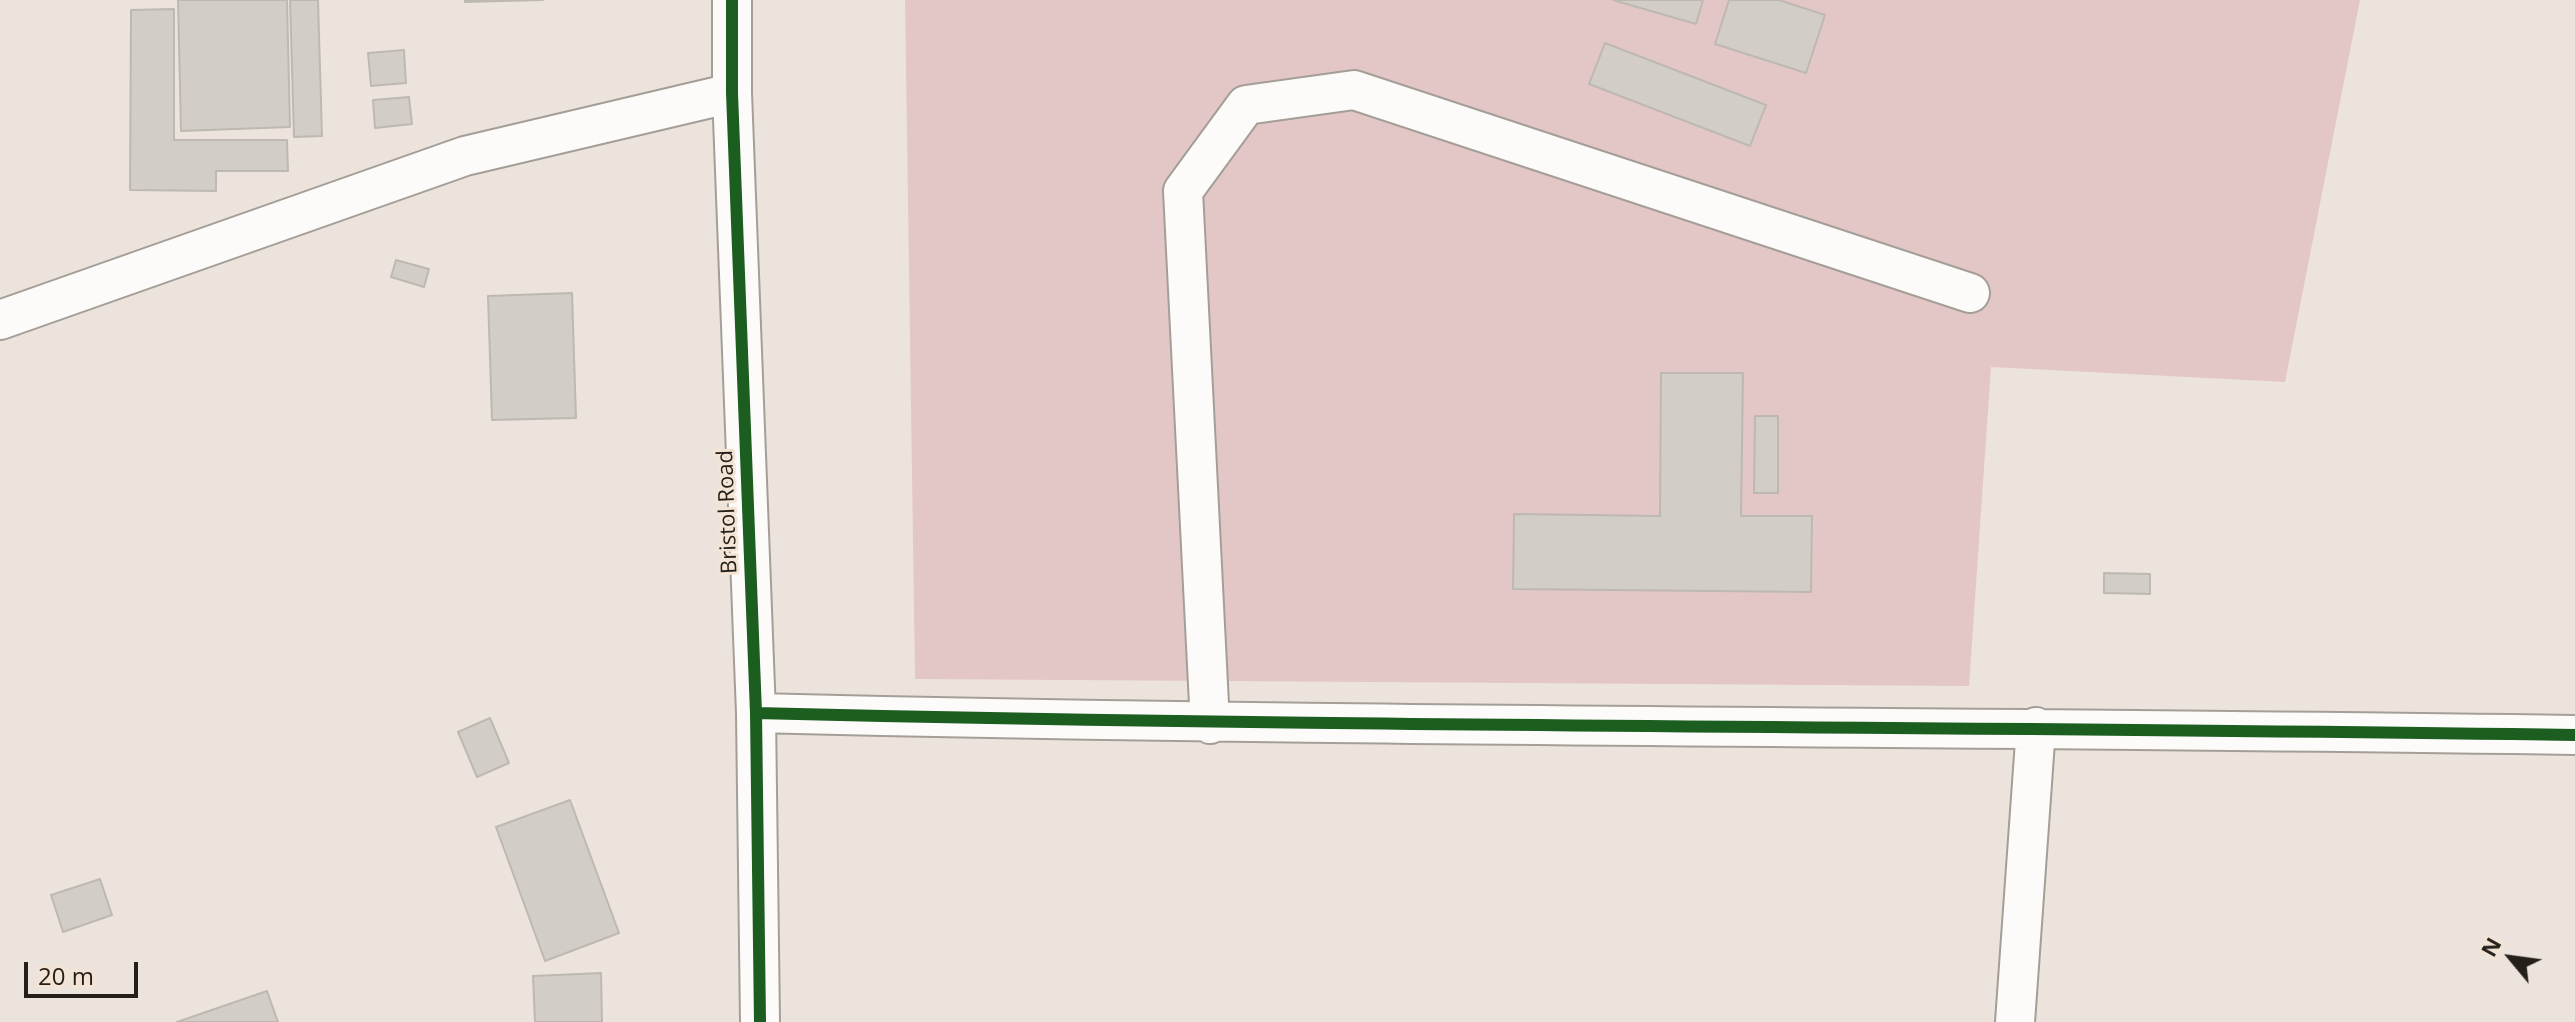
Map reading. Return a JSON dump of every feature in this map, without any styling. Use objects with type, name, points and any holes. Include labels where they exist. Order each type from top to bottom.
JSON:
[{"type":"street","name":"Bristol Road","points":[[732,0],[732,93],[756,713],[760,1022]]},
{"type":"street","points":[[1210,724],[1183,191],[1246,105],[1354,90],[1970,293]]},
{"type":"street","points":[[0,320],[465,156],[732,93]]},
{"type":"street","points":[[756,713],[1210,724],[2036,727],[2575,735]]},
{"type":"street","points":[[2015,1022],[2036,727]]},
{"type":"shaded area","points":[[905,0],[2360,0],[2285,382],[1991,367],[1969,686],[915,679]]},
{"type":"building","points":[[178,0],[287,0],[290,127],[181,131]]},
{"type":"building","points":[[290,0],[318,0],[322,136],[294,137]]},
{"type":"building","points":[[465,0],[543,0],[465,2]]},
{"type":"building","points":[[1613,0],[1703,0],[1696,24]]},
{"type":"building","points":[[1729,0],[1779,0],[1825,15],[1806,73],[1715,44]]},
{"type":"building","points":[[174,9],[174,140],[287,140],[288,171],[216,171],[216,191],[130,190],[131,10]]},
{"type":"building","points":[[1605,43],[1766,105],[1750,146],[1589,84]]},
{"type":"building","points":[[404,50],[406,83],[371,86],[368,53]]},
{"type":"building","points":[[409,97],[412,124],[375,128],[373,100]]},
{"type":"building","points":[[396,260],[429,269],[424,287],[391,277]]},
{"type":"building","points":[[572,293],[576,418],[492,420],[488,296]]},
{"type":"building","points":[[1661,373],[1743,373],[1741,516],[1812,516],[1811,592],[1513,589],[1514,514],[1660,516]]},
{"type":"building","points":[[1755,416],[1778,416],[1778,493],[1754,493]]},
{"type":"building","points":[[2104,573],[2150,574],[2150,594],[2104,593]]},
{"type":"building","points":[[490,718],[509,763],[477,777],[458,732]]},
{"type":"building","points":[[570,800],[619,933],[545,961],[496,827]]},
{"type":"building","points":[[100,879],[112,915],[63,932],[51,895]]},
{"type":"building","points":[[601,973],[602,1022],[535,1022],[533,976]]},
{"type":"building","points":[[267,991],[278,1022],[177,1022]]},
{"type":"cycle path","points":[[732,0],[732,93],[756,713],[760,1022]]},
{"type":"cycle path","points":[[756,713],[1211,722],[2575,735]]}]
